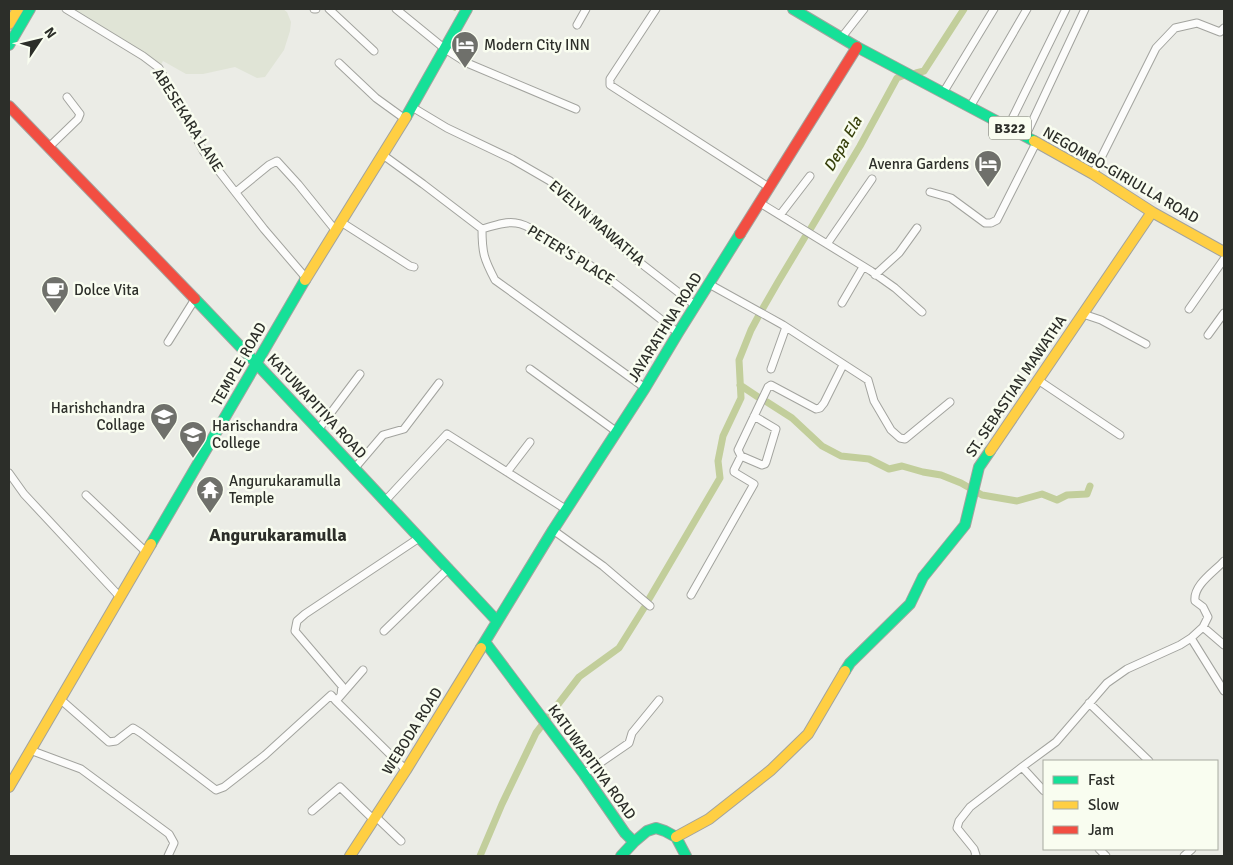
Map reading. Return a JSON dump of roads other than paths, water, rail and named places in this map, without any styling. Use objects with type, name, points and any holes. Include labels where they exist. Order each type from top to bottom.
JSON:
[{"type":"main road","points":[[9,24],[18,9]]},
{"type":"main road","points":[[9,45],[30,9]]},
{"type":"main road","name":"TEMPLE ROAD","points":[[9,787],[306,278],[405,119],[467,9]]},
{"type":"main road","name":"NEGOMBO-GIRIULLA ROAD","points":[[793,9],[857,47],[1092,174],[1152,212],[1224,252]]},
{"type":"main road","name":"JAYARATHNA ROAD","points":[[497,621],[645,388],[857,47]]},
{"type":"main road","name":"KATUWAPITIYA ROAD","points":[[9,106],[256,363],[497,621]]},
{"type":"main road","name":"ST. SEBASTIAN MAWATHA","points":[[676,837],[709,819],[771,770],[808,734],[850,662],[910,604],[923,577],[965,525],[978,466],[1152,212]]},
{"type":"main road","name":"WEBODA ROAD","points":[[350,856],[406,770],[497,621]]},
{"type":"main road","name":"KATUWAPITIYA ROAD","points":[[485,642],[584,774],[625,833],[634,842],[647,831],[656,828],[676,837]]},
{"type":"main road","points":[[676,837],[686,856]]},
{"type":"main road","points":[[621,856],[634,842]]},
{"type":"street","name":"ABESEKARA LANE","points":[[66,9],[143,56],[159,68],[204,152],[264,229],[306,278]]},
{"type":"street","points":[[329,9],[374,51]]},
{"type":"street","points":[[396,9],[445,49],[467,63],[576,109]]},
{"type":"street","points":[[577,25],[586,9]]},
{"type":"street","points":[[656,9],[610,79],[610,85],[770,188]]},
{"type":"street","points":[[842,37],[864,9]]},
{"type":"street","points":[[942,93],[994,9]]},
{"type":"street","points":[[970,107],[1027,9]]},
{"type":"street","points":[[1008,127],[1066,9]]},
{"type":"street","points":[[1025,137],[1085,9]]},
{"type":"street","points":[[1092,174],[1156,48],[1175,28],[1197,23],[1220,32],[1224,28]]},
{"type":"street","points":[[340,63],[376,98],[405,119]]},
{"type":"street","points":[[49,147],[78,119],[80,114],[67,97]]},
{"type":"street","name":"EVELYN MAWATHA","points":[[412,107],[447,128],[512,159],[550,181],[630,254],[696,306]]},
{"type":"street","points":[[930,192],[951,198],[985,223],[991,223],[997,220],[1036,143]]},
{"type":"street","points":[[383,155],[482,229],[482,248],[486,264],[495,280],[645,388]]},
{"type":"street","points":[[236,192],[270,165],[277,162],[338,227],[414,267]]},
{"type":"street","points":[[780,215],[810,176]]},
{"type":"street","points":[[828,244],[872,179]]},
{"type":"street","points":[[760,203],[828,244],[895,288],[922,312]]},
{"type":"street","name":"PETER'S PLACE","points":[[482,229],[499,223],[515,222],[526,226],[559,244],[617,284],[678,333]]},
{"type":"street","points":[[875,275],[899,253],[917,228]]},
{"type":"street","points":[[1189,309],[1224,259]]},
{"type":"street","points":[[842,304],[863,267]]},
{"type":"street","points":[[709,284],[786,326],[868,380],[874,401],[891,430],[900,438],[905,439],[950,402]]},
{"type":"street","points":[[168,342],[194,299]]},
{"type":"street","points":[[1208,335],[1224,313]]},
{"type":"street","points":[[1083,314],[1101,320],[1146,344]]},
{"type":"street","points":[[771,369],[786,326]]},
{"type":"street","points":[[754,416],[776,429],[764,464],[762,465],[741,456],[738,450],[754,416],[768,387],[771,385],[816,409],[820,408],[844,365]]},
{"type":"street","points":[[530,369],[617,432]]},
{"type":"street","points":[[318,430],[360,374]]},
{"type":"street","points":[[1038,380],[1120,435]]},
{"type":"street","points":[[354,469],[383,435],[404,429],[439,383]]},
{"type":"street","points":[[385,501],[447,434],[567,510]]},
{"type":"street","points":[[507,472],[530,442]]},
{"type":"street","points":[[691,595],[754,484],[734,472],[741,456]]},
{"type":"street","points":[[9,474],[24,494],[120,597]]},
{"type":"street","points":[[86,495],[146,552]]},
{"type":"street","points":[[554,530],[603,566],[650,606]]},
{"type":"street","points":[[338,698],[342,686],[295,631],[297,621],[419,538]]},
{"type":"street","points":[[975,856],[974,849],[957,828],[959,821],[970,807],[1056,742],[1107,683],[1127,669],[1180,645],[1203,627],[1208,617],[1203,607],[1195,600],[1194,594],[1201,584],[1224,562]]},
{"type":"street","points":[[384,631],[449,568]]},
{"type":"street","points":[[1203,627],[1224,645]]},
{"type":"street","points":[[1191,638],[1224,691]]},
{"type":"street","points":[[338,698],[364,670]]},
{"type":"street","points":[[60,699],[109,742],[116,742],[133,728],[216,790],[224,787],[265,755],[331,695],[338,698],[406,770]]},
{"type":"street","points":[[584,774],[629,743],[632,733],[659,700]]},
{"type":"street","points":[[1089,703],[1148,760]]},
{"type":"street","points":[[30,750],[81,769],[169,834],[174,843],[168,856]]},
{"type":"street","points":[[1022,767],[1043,789]]},
{"type":"street","points":[[312,811],[340,787],[401,841]]},
{"type":"waterway","points":[[916,73],[924,71],[964,9]]},
{"type":"waterway","name":"Depa Ela","points":[[811,228],[860,146],[897,78],[902,76]]},
{"type":"waterway","points":[[763,308],[805,237]]},
{"type":"waterway","points":[[649,599],[720,478],[718,461],[723,436],[741,398],[739,360],[758,317]]},
{"type":"waterway","points":[[740,385],[758,397]]},
{"type":"waterway","points":[[767,402],[792,418],[822,446],[841,456],[869,459],[889,469],[902,466],[941,475],[961,483],[982,495],[1017,501],[1042,494],[1057,500],[1067,495],[1087,494],[1090,486]]},
{"type":"waterway","points":[[480,856],[502,804],[536,733],[579,677],[619,648],[644,608]]},
{"type":"place","name":"Modern City INN","points":[[465,69]]},
{"type":"place","name":"Avenra Gardens","points":[[988,188]]},
{"type":"place","name":"Dolce Vita","points":[[55,314]]},
{"type":"place","name":"Harishchandra Collage","points":[[164,441]]},
{"type":"place","name":"Harischandra College","points":[[193,459]]},
{"type":"place","name":"Angurukaramulla Temple","points":[[210,514]]},
{"type":"district","name":"Angurukaramulla","points":[[278,535]]}]
